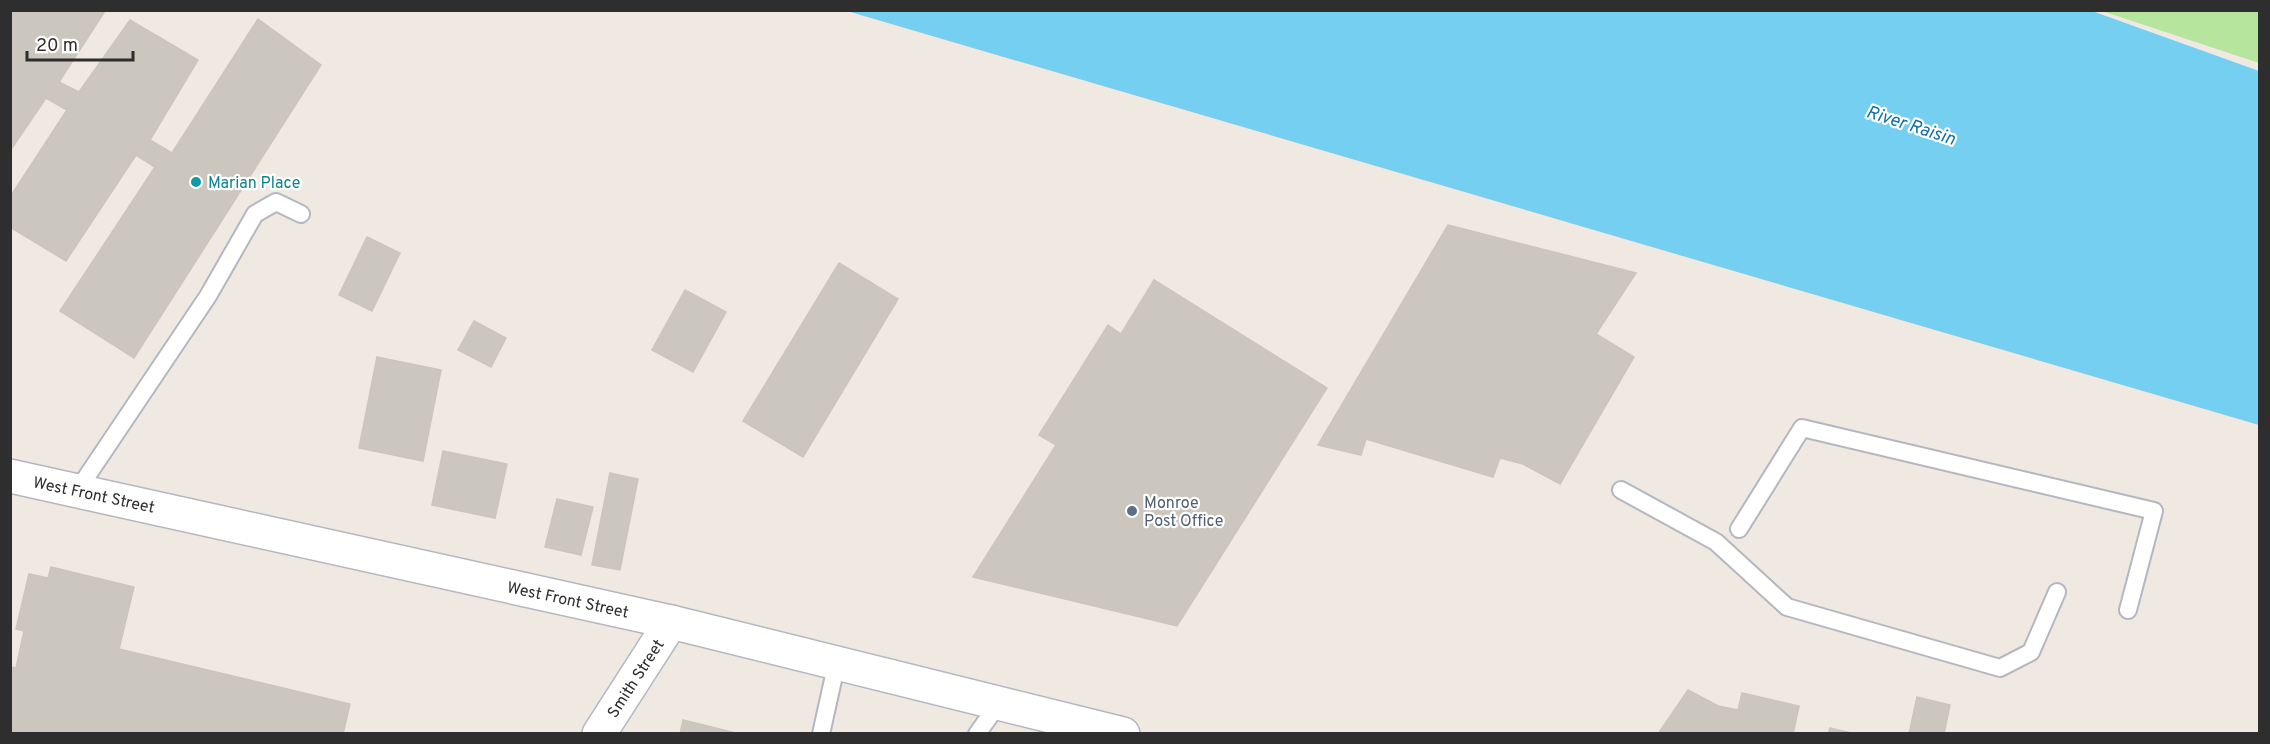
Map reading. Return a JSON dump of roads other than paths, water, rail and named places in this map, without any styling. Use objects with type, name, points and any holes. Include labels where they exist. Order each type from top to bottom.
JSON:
[{"type":"street","name":"West Front Street","points":[[10,476],[671,622],[1123,734]]},
{"type":"street","name":"Smith Street","points":[[599,734],[671,622]]},
{"type":"lane","points":[[78,491],[208,296],[255,214],[276,202],[302,214]]},
{"type":"lane","points":[[1739,529],[1802,428],[2154,511],[2128,610]]},
{"type":"lane","points":[[1621,490],[1716,542],[1787,608],[2000,668],[2031,652],[2057,592]]},
{"type":"lane","points":[[821,734],[837,662]]},
{"type":"lane","points":[[978,734],[999,703]]},
{"type":"water","name":"River Raisin","points":[[847,11],[2092,11],[2259,71],[2259,425]]},
{"type":"place","name":"Marian Place","points":[[196,182]]},
{"type":"place","name":"Monroe Post Office","points":[[1132,511]]}]
